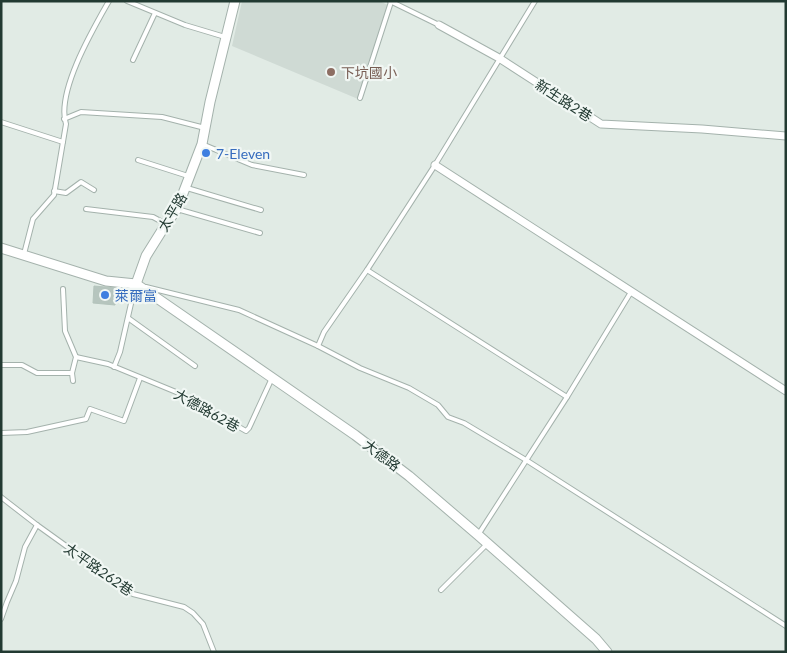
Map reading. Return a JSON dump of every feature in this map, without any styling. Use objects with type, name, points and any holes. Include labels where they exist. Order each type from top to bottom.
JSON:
[{"type":"street","name":"太平路","points":[[136,284],[146,256],[177,209],[202,144],[235,1]]},
{"type":"street","name":"新生路2巷","points":[[439,25],[499,58],[602,124],[702,129],[786,136]]},
{"type":"street","points":[[435,165],[786,391]]},
{"type":"street","points":[[1,248],[106,281],[136,284]]},
{"type":"street","name":"大德路","points":[[136,284],[370,447],[441,502],[596,639],[607,652]]},
{"type":"lane","points":[[24,254],[33,220],[54,195],[66,124],[64,119],[66,93],[82,53],[109,1]]},
{"type":"lane","points":[[127,1],[155,14],[227,38]]},
{"type":"lane","points":[[360,98],[391,1]]},
{"type":"lane","name":"新生路2巷","points":[[391,1],[439,25]]},
{"type":"lane","points":[[318,346],[324,332],[435,165],[534,1]]},
{"type":"lane","points":[[133,60],[155,14]]},
{"type":"lane","points":[[64,119],[81,112],[162,117],[206,128]]},
{"type":"lane","points":[[1,122],[62,142]]},
{"type":"lane","points":[[202,144],[252,165],[304,176]]},
{"type":"lane","points":[[138,160],[190,177]]},
{"type":"lane","points":[[54,191],[66,193],[81,182],[94,190]]},
{"type":"lane","points":[[186,188],[261,210]]},
{"type":"lane","points":[[86,209],[153,217],[166,224]]},
{"type":"lane","points":[[177,209],[260,234]]},
{"type":"lane","points":[[367,270],[567,397]]},
{"type":"lane","points":[[114,367],[120,352],[136,284],[239,310],[318,346],[360,368],[408,388],[438,405],[448,417],[464,423],[526,460],[786,626]]},
{"type":"lane","points":[[63,289],[65,331],[76,357],[72,373],[73,381]]},
{"type":"lane","points":[[478,535],[567,397],[631,292]]},
{"type":"lane","points":[[128,318],[195,366]]},
{"type":"lane","points":[[1,433],[27,432],[86,419],[90,409],[124,421],[140,378],[96,361],[76,357]]},
{"type":"lane","points":[[1,365],[22,364],[37,373],[72,373]]},
{"type":"lane","name":"大德路62巷","points":[[140,378],[181,394],[246,431],[250,428],[272,378]]},
{"type":"lane","name":"太平路262巷","points":[[1,497],[133,594],[184,607],[193,613],[203,624],[214,652]]},
{"type":"lane","points":[[1,619],[3,606],[16,581],[26,547],[37,525]]},
{"type":"lane","points":[[441,590],[487,544]]},
{"type":"shaded area","name":"下坑國小","points":[[242,1],[379,1],[388,5],[358,99],[232,46]]},
{"type":"building","name":"萊爾富","points":[[94,286],[116,288],[115,305],[93,303]]},
{"type":"place","name":"下坑國小","points":[[331,72]]},
{"type":"place","name":"7-Eleven","points":[[206,153]]},
{"type":"place","name":"萊爾富","points":[[105,295]]}]
